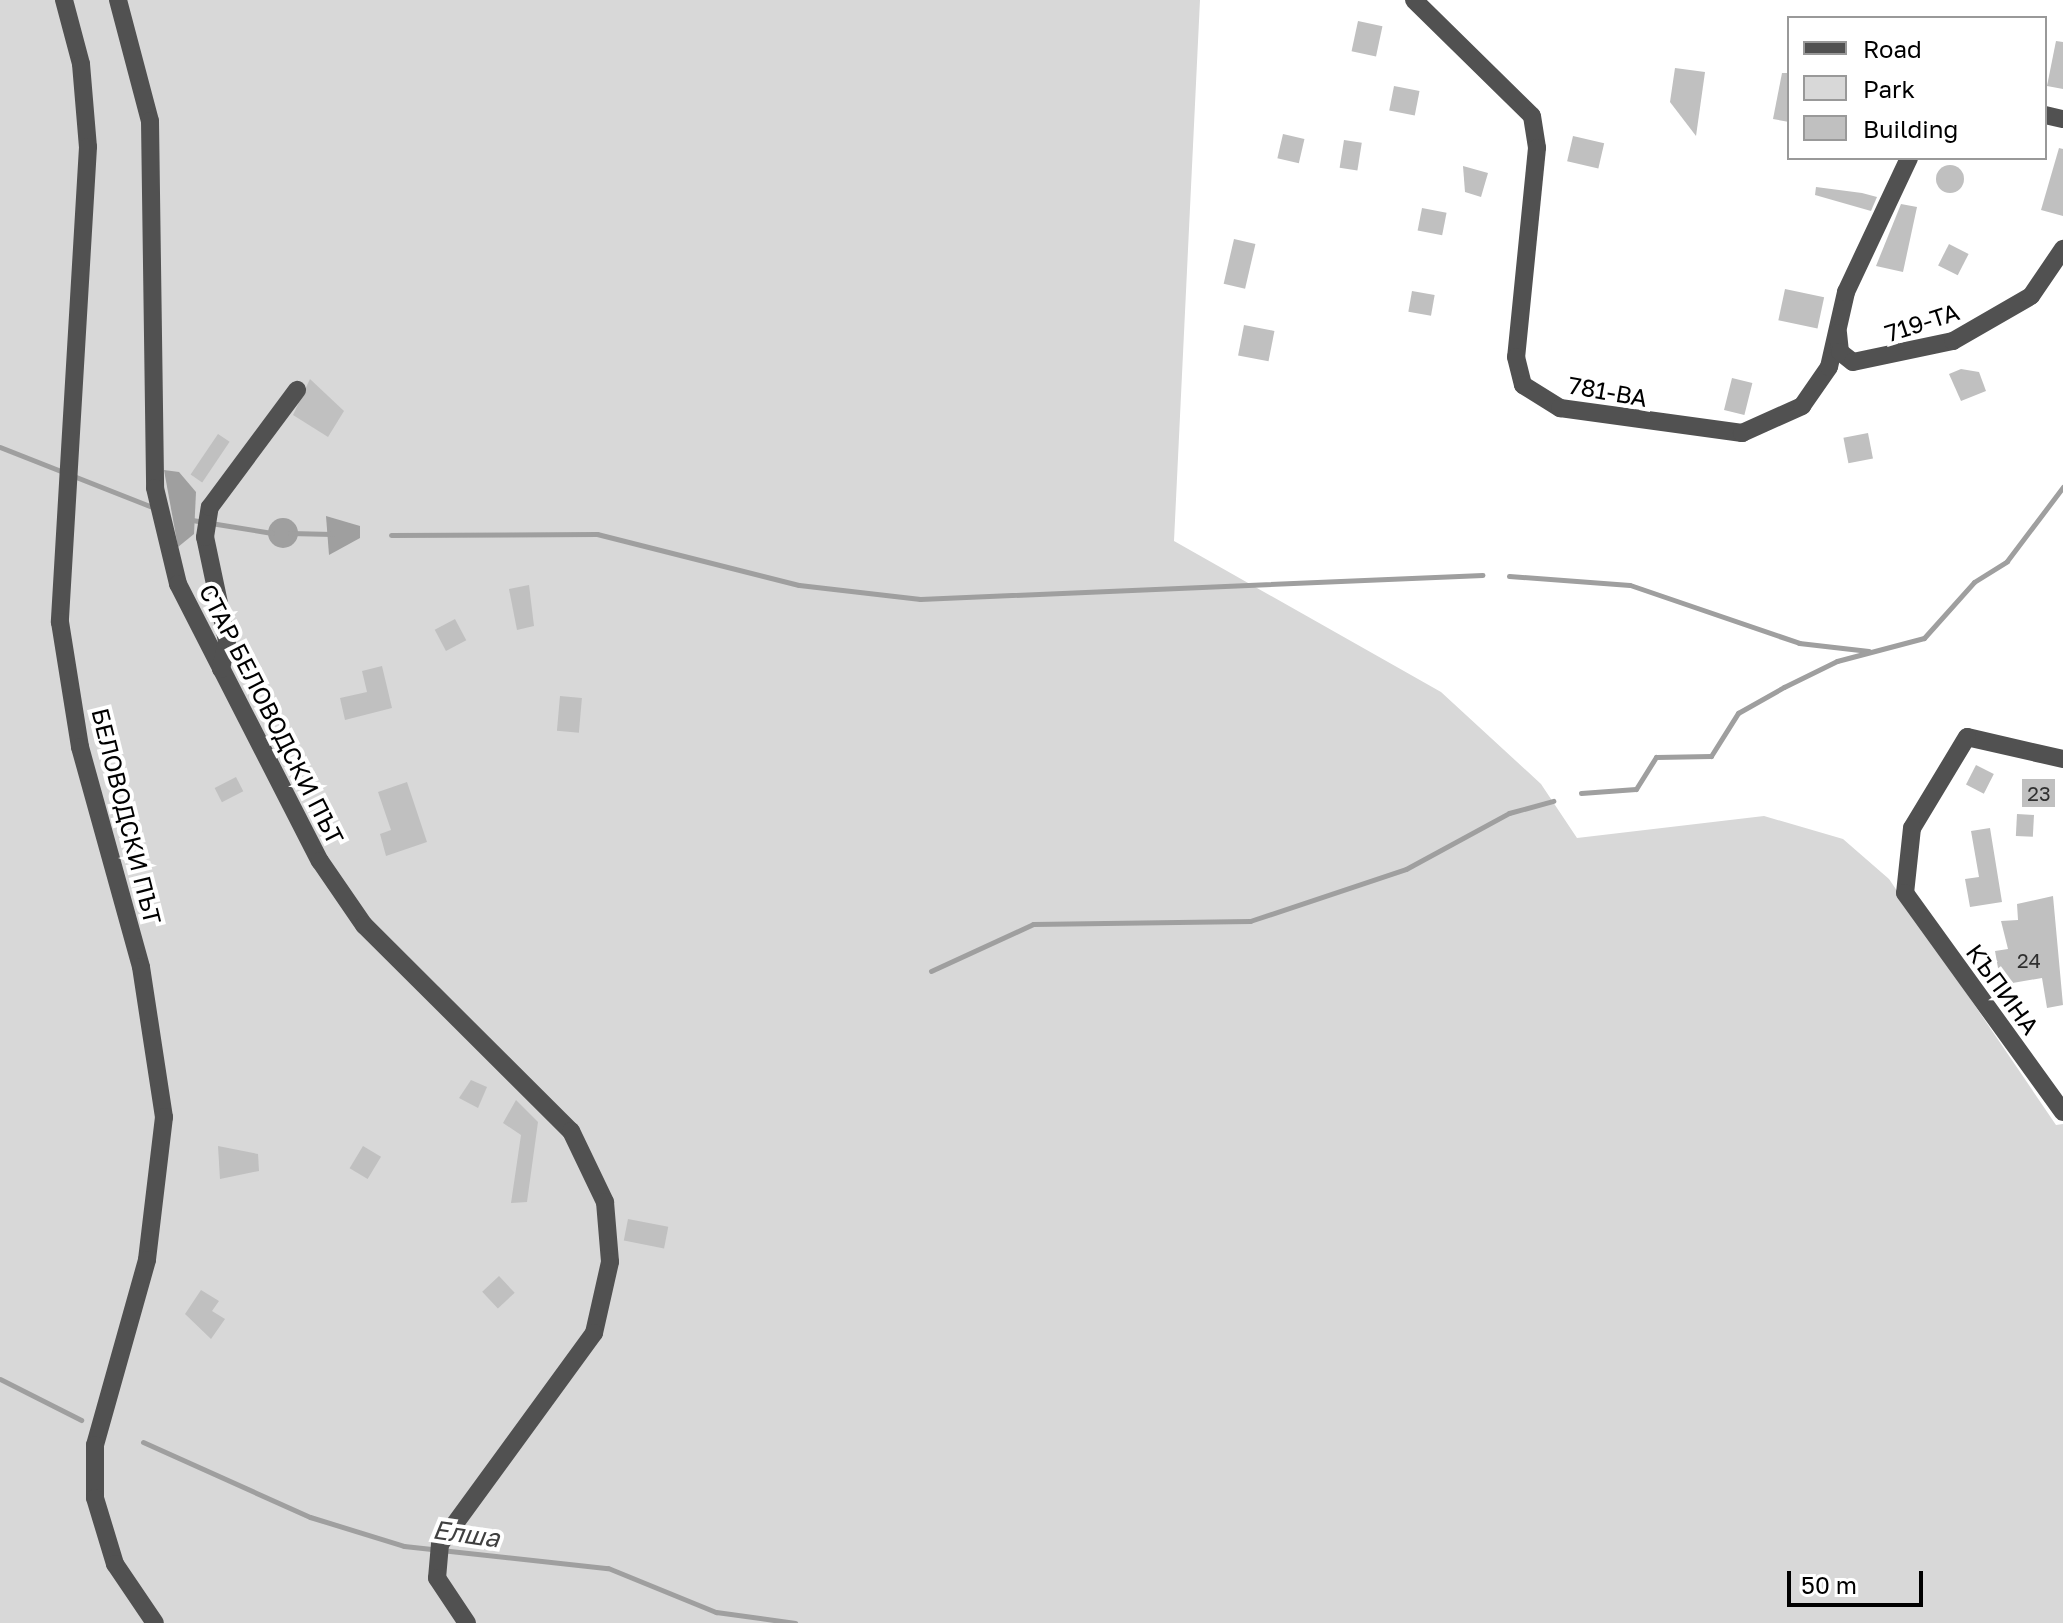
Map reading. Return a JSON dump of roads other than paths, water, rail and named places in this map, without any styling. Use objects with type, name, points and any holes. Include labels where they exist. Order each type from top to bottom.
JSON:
[{"type":"street","name":"БЕЛОВОДСКИ ПЪТ","points":[[64,0],[81,64],[88,147],[60,622],[80,747],[141,967],[164,1117],[147,1260],[95,1445],[95,1498],[115,1564],[155,1623]]},
{"type":"street","name":"СТАР БЕЛОВОДСКИ ПЪТ","points":[[118,0],[150,121],[159,522],[178,584],[281,794],[364,925],[571,1131],[605,1202],[610,1262],[594,1333],[439,1552],[441,1589],[467,1623]]},
{"type":"street","name":"781-ВА","points":[[1414,0],[1532,116],[1537,148],[1516,357],[1523,385],[1540,400],[1742,433],[1802,406],[1829,367],[1837,326],[1908,160]]},
{"type":"street","name":"719-ТА","points":[[1837,326],[1840,352],[1853,362],[1953,341],[2031,296],[2063,249]]},
{"type":"street","points":[[221,669],[227,641],[205,537],[210,507],[297,390]]},
{"type":"street","name":"КЪПИНА","points":[[2063,759],[1967,737],[1912,828],[1905,893],[2063,1112]]},
{"type":"waterway","points":[[0,447],[155,508]]},
{"type":"waterway","points":[[1581,793],[1636,789],[1656,757],[1711,756],[1738,713],[1784,687],[1837,661],[1924,638],[1974,582],[2007,561],[2063,487]]},
{"type":"waterway","points":[[192,520],[272,533]]},
{"type":"waterway","points":[[290,533],[332,534]]},
{"type":"waterway","points":[[391,535],[597,534],[799,585],[920,599],[1482,575]]},
{"type":"waterway","points":[[1509,576],[1630,585],[1799,643],[1869,651]]},
{"type":"waterway","points":[[931,971],[1033,924],[1250,921],[1406,869],[1509,813],[1553,801]]},
{"type":"waterway","name":"Елша","points":[[0,1379],[81,1420]]},
{"type":"waterway","name":"Елша","points":[[143,1442],[310,1517],[404,1546],[608,1568],[716,1612],[795,1623]]}]
